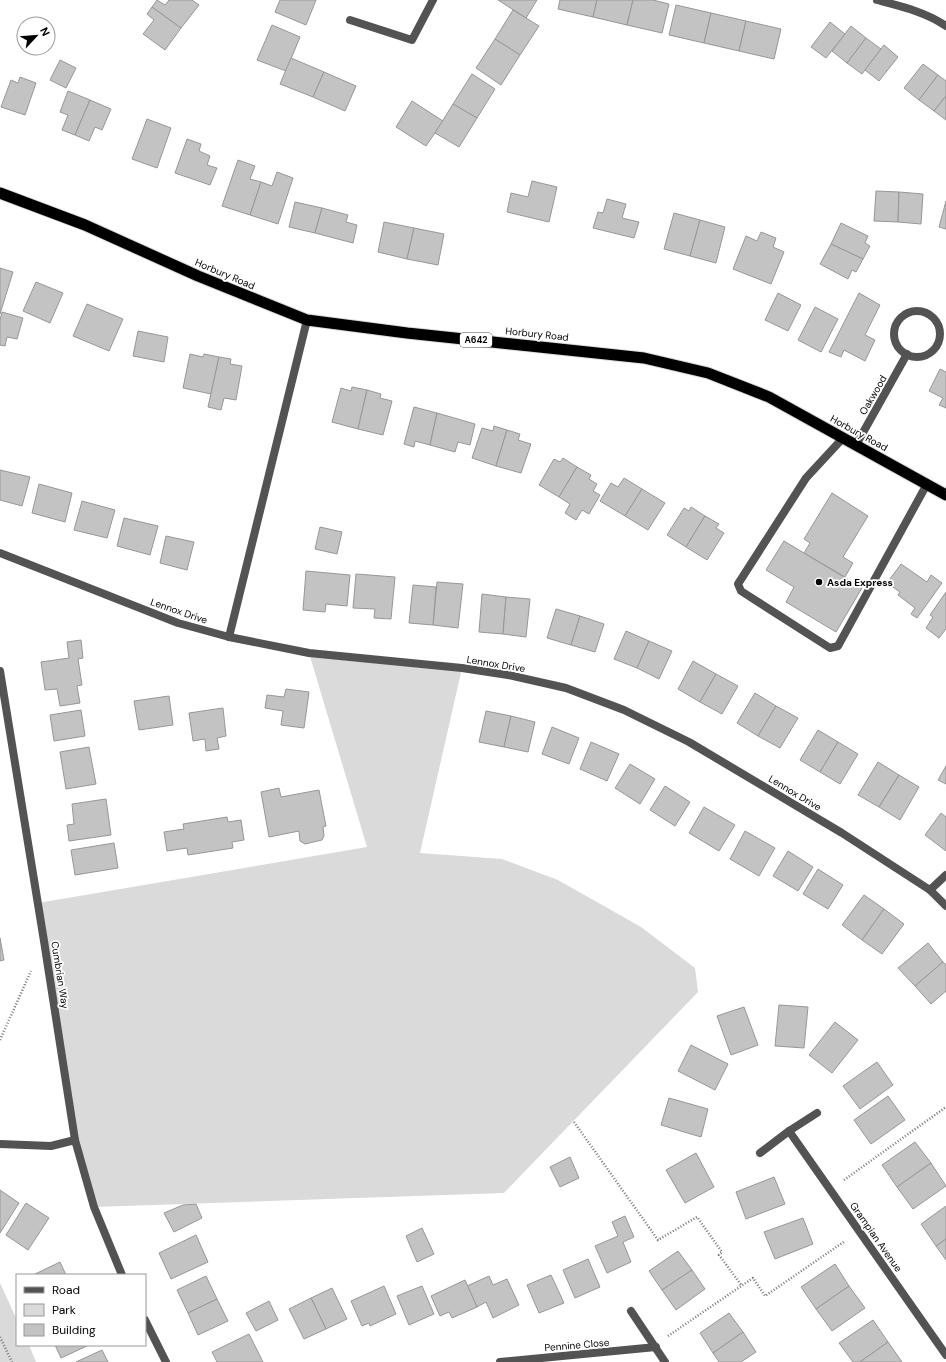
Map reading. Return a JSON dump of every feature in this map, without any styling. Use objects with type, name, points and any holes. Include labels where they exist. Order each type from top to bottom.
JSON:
[{"type":"highway","name":"Horbury Road","points":[[0,193],[85,225],[198,276],[307,320],[406,333],[644,358],[708,374],[769,397],[946,495]]},
{"type":"street","points":[[350,20],[412,40],[433,0]]},
{"type":"street","points":[[876,0],[936,19],[946,26]]},
{"type":"street","points":[[918,310],[928,312],[939,326],[941,335],[938,344],[933,351],[925,356],[916,357],[907,354],[900,349],[895,341],[894,332],[896,323],[902,316],[910,312],[918,310]]},
{"type":"street","points":[[229,637],[307,320]]},
{"type":"street","name":"Oakwood","points":[[856,445],[907,354]]},
{"type":"street","points":[[843,438],[806,478],[738,584],[741,591],[830,648],[838,646],[927,484]]},
{"type":"street","name":"Lennox Drive","points":[[0,553],[178,623],[229,637],[309,653],[462,668],[508,675],[566,688],[624,710],[689,742],[842,833],[930,890],[946,906]]},
{"type":"street","name":"Cumbrian Way","points":[[0,671],[75,1140],[94,1207],[122,1274]]},
{"type":"street","points":[[930,890],[946,875]]},
{"type":"street","points":[[760,1153],[789,1130],[817,1113]]},
{"type":"street","name":"Grampian Avenue","points":[[789,1130],[946,1355]]},
{"type":"street","points":[[0,1144],[51,1146],[75,1140]]},
{"type":"street","points":[[631,1311],[665,1362]]},
{"type":"street","points":[[146,1322],[166,1362]]},
{"type":"street","name":"Pennine Close","points":[[500,1362],[656,1347]]},
{"type":"path","points":[[0,1040],[32,969]]},
{"type":"path","points":[[831,1189],[946,1107]]},
{"type":"path","points":[[574,1122],[658,1240],[697,1217],[722,1252],[719,1255],[742,1286]]},
{"type":"path","points":[[656,1347],[664,1339],[753,1278],[766,1296],[859,1232]]},
{"type":"path","points":[[0,1338],[12,1362]]},
{"type":"green space","points":[[309,653],[462,668],[420,853],[502,859],[558,880],[641,927],[695,968],[698,992],[504,1193],[94,1207],[75,1140],[38,903],[367,847]]},
{"type":"green space","points":[[0,1283],[16,1318],[16,1346],[29,1346],[36,1362],[0,1362]]},
{"type":"building","points":[[157,0],[165,5],[169,0],[192,0],[199,5],[181,28],[152,7]]},
{"type":"building","points":[[280,0],[316,0],[306,25],[275,12]]},
{"type":"building","points":[[498,0],[537,0],[526,18]]},
{"type":"building","points":[[560,0],[597,0],[593,17],[558,9]]},
{"type":"building","points":[[597,0],[633,0],[627,25],[593,17]]},
{"type":"building","points":[[633,0],[653,0],[669,4],[662,33],[627,25]]},
{"type":"building","points":[[676,5],[711,13],[704,43],[669,35]]},
{"type":"building","points":[[152,7],[181,28],[165,50],[143,34],[154,20],[147,14]]},
{"type":"building","points":[[513,10],[539,26],[520,55],[495,39]]},
{"type":"building","points":[[711,13],[746,21],[739,51],[704,43]]},
{"type":"building","points":[[746,21],[781,29],[774,59],[739,51]]},
{"type":"building","points":[[830,22],[845,34],[826,58],[811,47]]},
{"type":"building","points":[[272,25],[300,37],[286,71],[257,60]]},
{"type":"building","points":[[851,26],[866,38],[847,63],[832,51]]},
{"type":"building","points":[[866,38],[881,49],[862,74],[847,63]]},
{"type":"building","points":[[495,39],[520,55],[501,85],[476,68]]},
{"type":"building","points":[[884,45],[898,57],[879,81],[865,70]]},
{"type":"building","points":[[291,58],[324,72],[313,97],[280,84]]},
{"type":"building","points":[[60,60],[76,68],[66,88],[50,80]]},
{"type":"building","points":[[923,64],[938,75],[919,100],[904,88]]},
{"type":"building","points":[[324,72],[356,86],[345,111],[313,97]]},
{"type":"building","points":[[472,74],[495,89],[477,118],[453,104]]},
{"type":"building","points":[[938,75],[946,81],[946,96],[934,111],[919,100]]},
{"type":"building","points":[[20,77],[36,83],[25,115],[1,107],[11,80],[18,83]]},
{"type":"building","points":[[68,91],[90,100],[75,135],[62,130],[68,115],[60,112]]},
{"type":"building","points":[[946,96],[946,120],[934,111]]},
{"type":"building","points":[[90,100],[111,109],[102,130],[95,127],[89,141],[75,135]]},
{"type":"building","points":[[412,101],[443,121],[426,146],[396,127]]},
{"type":"building","points":[[453,104],[477,118],[459,147],[435,133]]},
{"type":"building","points":[[147,119],[171,128],[157,168],[132,159]]},
{"type":"building","points":[[187,139],[201,144],[199,151],[210,156],[207,165],[217,168],[210,185],[175,173]]},
{"type":"building","points":[[238,160],[255,166],[250,179],[261,182],[250,215],[222,206]]},
{"type":"building","points":[[277,172],[293,178],[278,224],[250,215],[261,182],[272,186]]},
{"type":"building","points":[[532,181],[557,187],[549,222],[507,212],[511,193],[528,197]]},
{"type":"building","points":[[876,191],[899,192],[898,222],[874,221]]},
{"type":"building","points":[[899,192],[923,194],[921,224],[898,222]]},
{"type":"building","points":[[607,199],[626,204],[622,218],[639,222],[634,238],[593,228],[598,212],[603,213]]},
{"type":"building","points":[[946,201],[946,229],[939,227]]},
{"type":"building","points":[[295,202],[322,208],[315,233],[289,227]]},
{"type":"building","points":[[322,208],[348,215],[346,222],[357,225],[353,243],[315,233]]},
{"type":"building","points":[[674,213],[700,220],[690,256],[664,249]]},
{"type":"building","points":[[700,220],[725,227],[716,263],[690,256]]},
{"type":"building","points":[[384,222],[414,228],[407,259],[378,252]]},
{"type":"building","points":[[841,223],[868,236],[865,243],[870,246],[863,259],[831,244]]},
{"type":"building","points":[[414,228],[444,234],[438,265],[407,259]]},
{"type":"building","points":[[761,232],[776,238],[773,247],[784,252],[771,284],[733,269],[746,236],[757,241]]},
{"type":"building","points":[[831,244],[863,259],[856,272],[852,270],[848,279],[820,264]]},
{"type":"building","points":[[0,268],[13,272],[0,314]]},
{"type":"building","points":[[36,282],[63,293],[50,323],[23,311]]},
{"type":"building","points":[[778,293],[801,305],[788,331],[765,320]]},
{"type":"building","points":[[859,293],[880,305],[865,335],[875,340],[865,361],[844,350],[841,357],[829,352]]},
{"type":"building","points":[[87,304],[123,319],[109,351],[73,336]]},
{"type":"building","points":[[815,307],[838,319],[821,352],[798,340]]},
{"type":"building","points":[[2,312],[23,318],[17,339],[7,337],[5,346],[0,345],[0,320]]},
{"type":"building","points":[[138,331],[168,337],[164,362],[133,356]]},
{"type":"building","points":[[190,354],[203,357],[204,354],[219,357],[211,394],[183,388]]},
{"type":"building","points":[[219,357],[231,359],[230,364],[242,366],[236,400],[224,398],[221,410],[208,407]]},
{"type":"building","points":[[940,369],[946,372],[946,408],[939,405],[943,398],[929,391]]},
{"type":"building","points":[[352,387],[367,390],[358,429],[332,422],[341,388],[351,391]]},
{"type":"building","points":[[367,390],[381,394],[380,398],[392,401],[383,435],[358,429]]},
{"type":"building","points":[[414,407],[437,413],[430,445],[415,441],[414,447],[404,444]]},
{"type":"building","points":[[437,413],[475,424],[470,445],[458,442],[455,452],[430,445]]},
{"type":"building","points":[[494,426],[507,430],[496,466],[472,458],[482,428],[493,431]]},
{"type":"building","points":[[507,430],[520,434],[518,440],[531,444],[521,473],[496,466]]},
{"type":"building","points":[[563,458],[577,467],[559,497],[539,485],[554,459],[560,462]]},
{"type":"building","points":[[577,467],[591,475],[589,479],[597,484],[593,491],[600,495],[589,514],[582,510],[576,520],[565,513],[570,504],[559,497]]},
{"type":"building","points":[[0,470],[30,477],[22,506],[0,500]]},
{"type":"building","points":[[624,478],[642,489],[625,516],[600,501],[611,483],[618,487]]},
{"type":"building","points":[[39,484],[72,493],[65,522],[32,513]]},
{"type":"building","points":[[642,489],[665,503],[648,530],[625,516]]},
{"type":"building","name":"Asda Express","points":[[832,493],[868,516],[843,557],[853,563],[845,577],[804,553],[810,543],[804,539]]},
{"type":"building","points":[[82,501],[115,510],[107,538],[74,530]]},
{"type":"building","points":[[691,507],[705,516],[686,547],[667,535],[684,508],[689,511]]},
{"type":"building","points":[[705,516],[719,524],[716,528],[724,533],[707,560],[686,547]]},
{"type":"building","points":[[124,518],[158,526],[150,555],[117,546]]},
{"type":"building","points":[[320,527],[342,532],[337,554],[315,549]]},
{"type":"building","points":[[166,536],[194,542],[187,570],[160,563]]},
{"type":"building","name":"Asda Express","points":[[784,541],[862,588],[836,632],[786,602],[794,587],[766,570]]},
{"type":"building","points":[[901,564],[927,582],[931,575],[942,583],[917,618],[911,614],[915,608],[898,595],[900,592],[887,583]]},
{"type":"building","points":[[306,571],[350,575],[347,606],[326,604],[325,612],[303,610]]},
{"type":"building","points":[[356,574],[395,577],[391,619],[374,618],[375,609],[353,608]]},
{"type":"building","points":[[437,582],[463,584],[458,628],[433,625]]},
{"type":"building","points":[[413,585],[436,587],[433,625],[409,623]]},
{"type":"building","points":[[946,592],[946,629],[939,638],[926,628],[933,617],[930,615]]},
{"type":"building","points":[[482,594],[506,597],[503,634],[479,632]]},
{"type":"building","points":[[506,597],[530,599],[526,637],[503,634]]},
{"type":"building","points":[[556,609],[580,616],[571,645],[547,638]]},
{"type":"building","points":[[580,616],[604,624],[595,652],[571,645]]},
{"type":"building","points":[[626,631],[649,641],[637,668],[614,659]]},
{"type":"building","points":[[81,640],[83,658],[78,659],[82,685],[77,686],[80,703],[60,706],[57,689],[45,690],[41,662],[69,658],[67,642]]},
{"type":"building","points":[[649,641],[672,651],[659,679],[637,668]]},
{"type":"building","points":[[693,661],[716,674],[700,702],[678,689]]},
{"type":"building","points":[[716,674],[738,686],[722,714],[700,702]]},
{"type":"building","points":[[286,689],[309,692],[304,728],[281,725],[283,711],[265,708],[267,695],[284,697]]},
{"type":"building","points":[[755,693],[776,706],[758,736],[737,723]]},
{"type":"building","points":[[169,696],[173,725],[139,730],[134,701]]},
{"type":"building","points":[[776,706],[798,718],[780,748],[758,736]]},
{"type":"building","points":[[223,708],[226,736],[217,738],[219,749],[206,751],[205,739],[193,741],[189,713]]},
{"type":"building","points":[[81,710],[85,736],[54,741],[50,715]]},
{"type":"building","points":[[486,711],[511,716],[504,747],[479,742]]},
{"type":"building","points":[[511,716],[535,722],[528,752],[504,747]]},
{"type":"building","points":[[552,727],[579,738],[569,764],[542,754]]},
{"type":"building","points":[[818,730],[838,742],[820,772],[800,760]]},
{"type":"building","points":[[591,742],[619,754],[607,781],[580,769]]},
{"type":"building","points":[[838,742],[858,754],[840,784],[820,772]]},
{"type":"building","points":[[89,747],[96,784],[66,789],[60,752]]},
{"type":"building","points":[[878,762],[899,775],[879,807],[858,795]]},
{"type":"building","points":[[630,764],[655,779],[640,804],[615,788]]},
{"type":"building","points":[[946,766],[946,784],[938,780]]},
{"type":"building","points":[[899,775],[919,787],[900,820],[879,807]]},
{"type":"building","points":[[665,786],[690,802],[675,826],[650,810]]},
{"type":"building","points":[[279,788],[281,797],[319,790],[326,826],[323,827],[324,836],[322,840],[305,844],[300,841],[299,831],[269,837],[261,792]]},
{"type":"building","points":[[106,799],[111,835],[69,841],[67,825],[74,824],[72,804]]},
{"type":"building","points":[[704,807],[735,825],[719,851],[689,833]]},
{"type":"building","points":[[941,813],[946,817],[946,851],[925,835]]},
{"type":"building","points":[[227,817],[228,822],[241,820],[244,840],[232,842],[233,848],[188,855],[187,848],[167,851],[164,832],[184,829],[183,824]]},
{"type":"building","points":[[745,831],[775,848],[759,876],[730,859]]},
{"type":"building","points":[[114,843],[118,868],[75,875],[71,850]]},
{"type":"building","points":[[788,851],[813,867],[798,891],[773,876]]},
{"type":"building","points":[[818,869],[843,885],[828,909],[803,894]]},
{"type":"building","points":[[864,895],[884,909],[862,940],[842,925]]},
{"type":"building","points":[[884,909],[904,924],[882,954],[862,940]]},
{"type":"building","points":[[0,938],[4,960],[0,961]]},
{"type":"building","points":[[928,943],[943,962],[915,986],[898,968]]},
{"type":"building","points":[[943,962],[946,965],[946,991],[931,1004],[915,986]]},
{"type":"building","points":[[779,1005],[808,1007],[804,1048],[775,1046]]},
{"type":"building","points":[[744,1007],[758,1045],[731,1055],[717,1016]]},
{"type":"building","points":[[835,1022],[858,1040],[832,1073],[809,1055]]},
{"type":"building","points":[[691,1045],[728,1064],[715,1090],[678,1071]]},
{"type":"building","points":[[877,1062],[893,1085],[860,1109],[843,1086]]},
{"type":"building","points":[[888,1096],[905,1120],[871,1144],[854,1120]]},
{"type":"building","points":[[669,1098],[708,1109],[701,1137],[661,1125]]},
{"type":"building","points":[[915,1142],[931,1163],[897,1187],[882,1165]]},
{"type":"building","points":[[696,1153],[714,1187],[685,1203],[666,1170]]},
{"type":"building","points":[[570,1157],[579,1178],[560,1187],[550,1167]]},
{"type":"building","points":[[931,1163],[946,1186],[913,1209],[897,1187]]},
{"type":"building","points":[[774,1177],[785,1204],[746,1219],[736,1192]]},
{"type":"building","points":[[0,1190],[19,1203],[0,1233]]},
{"type":"building","points":[[26,1203],[49,1218],[28,1250],[6,1235]]},
{"type":"building","points":[[196,1204],[202,1218],[174,1232],[164,1213],[183,1205]]},
{"type":"building","points":[[946,1206],[946,1239],[936,1246],[921,1224]]},
{"type":"building","points":[[625,1216],[634,1237],[623,1242],[631,1262],[607,1273],[595,1246],[618,1236],[612,1222]]},
{"type":"building","points":[[803,1218],[813,1244],[775,1259],[764,1232]]},
{"type":"building","points":[[422,1228],[434,1254],[417,1262],[406,1236]]},
{"type":"building","points":[[196,1235],[208,1262],[171,1279],[159,1253]]},
{"type":"building","points":[[946,1239],[946,1260],[936,1246]]},
{"type":"building","points":[[678,1251],[692,1270],[662,1290],[649,1271]]},
{"type":"building","points":[[588,1259],[600,1287],[575,1298],[563,1270]]},
{"type":"building","points":[[60,1262],[66,1274],[35,1274]]},
{"type":"building","points":[[835,1264],[849,1286],[816,1309],[801,1287]]},
{"type":"building","points":[[692,1270],[705,1289],[676,1310],[662,1290]]},
{"type":"building","points":[[551,1275],[564,1303],[539,1313],[527,1285]]},
{"type":"building","points":[[206,1276],[217,1299],[188,1313],[177,1290]]},
{"type":"building","points":[[489,1276],[493,1285],[507,1279],[519,1305],[493,1318],[486,1302],[477,1307],[467,1286]]},
{"type":"building","points":[[465,1280],[477,1307],[452,1318],[449,1312],[440,1316],[431,1296]]},
{"type":"building","points":[[384,1286],[396,1314],[370,1326],[369,1323],[362,1326],[351,1301]]},
{"type":"building","points":[[422,1286],[434,1314],[409,1325],[397,1296]]},
{"type":"building","points":[[849,1286],[865,1308],[832,1331],[816,1309]]},
{"type":"building","points":[[332,1288],[347,1319],[326,1329],[311,1298]]},
{"type":"building","points":[[311,1298],[326,1329],[304,1339],[289,1309]]},
{"type":"building","points":[[217,1299],[228,1321],[198,1335],[188,1313]]},
{"type":"building","points":[[269,1301],[278,1320],[256,1331],[246,1313]]},
{"type":"building","points":[[729,1313],[743,1332],[713,1353],[700,1333]]},
{"type":"building","points":[[873,1320],[888,1342],[860,1362],[853,1362],[839,1343]]},
{"type":"building","points":[[743,1332],[756,1352],[741,1362],[719,1362],[713,1353]]},
{"type":"building","points":[[249,1334],[263,1362],[217,1362],[212,1352]]},
{"type":"building","points":[[888,1342],[902,1362],[860,1362]]},
{"type":"building","points":[[55,1346],[87,1346],[61,1358]]},
{"type":"building","points":[[102,1350],[108,1362],[76,1362]]},
{"type":"place","name":"Asda Express","points":[[819,582]]}]
